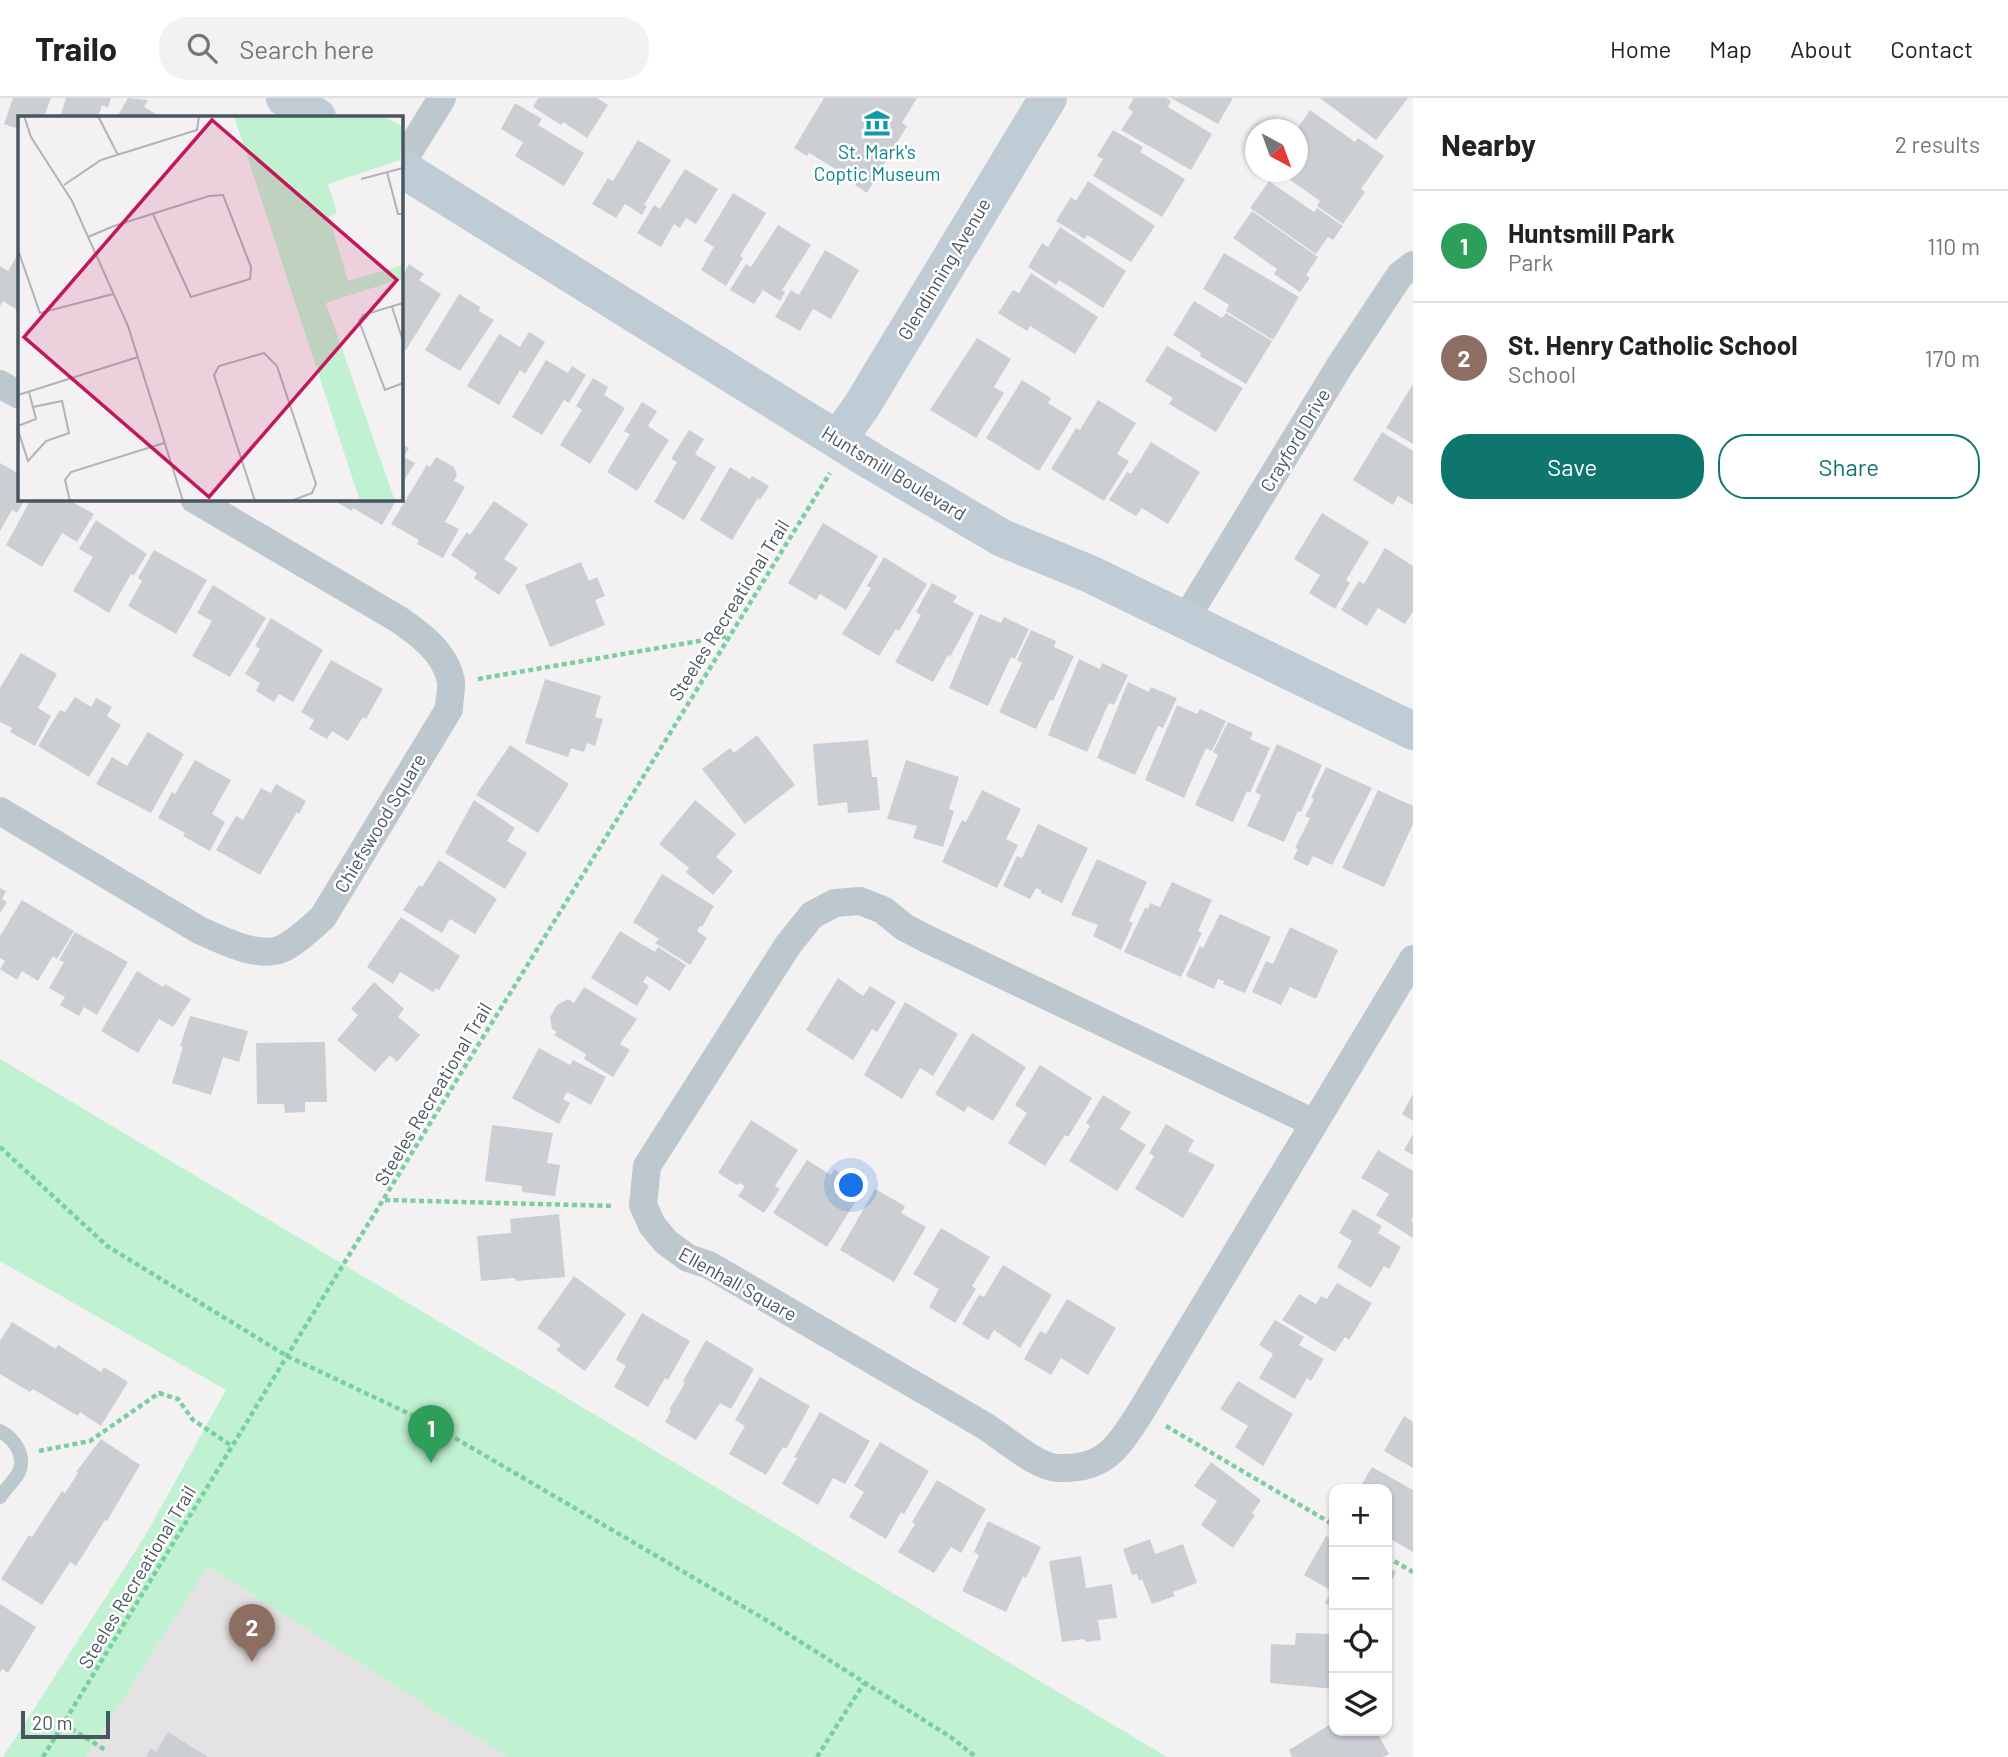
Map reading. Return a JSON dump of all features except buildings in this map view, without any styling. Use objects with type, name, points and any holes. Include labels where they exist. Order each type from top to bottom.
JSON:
[{"type":"street","points":[[285,98],[315,116]]},
{"type":"street","points":[[402,164],[442,98]]},
{"type":"street","name":"Glendinning Avenue","points":[[843,442],[861,407],[1048,98]]},
{"type":"street","name":"Huntsmill Boulevard","points":[[402,167],[1002,538],[1090,575],[1413,731]]},
{"type":"street","name":"Crayford Drive","points":[[1185,620],[1339,367],[1400,275],[1413,265]]},
{"type":"street","points":[[0,384],[18,394]]},
{"type":"street","points":[[196,500],[398,619],[425,638],[439,655],[451,681]]},
{"type":"street","name":"Chiefswood Square","points":[[0,811],[199,930],[225,941],[262,951],[282,949],[304,934],[323,916],[449,709],[451,681]]},
{"type":"street","points":[[643,1205],[647,1166],[788,945],[812,915],[835,903],[860,901],[883,910],[904,927],[925,938],[1314,1123]]},
{"type":"street","name":"Ellenhall Square","points":[[643,1205],[652,1225],[666,1242],[688,1258],[709,1265],[988,1429],[1035,1460],[1054,1468],[1082,1468],[1115,1451],[1140,1413],[1413,959]]},
{"type":"lane","points":[[0,1431],[12,1437],[22,1456],[18,1474],[0,1497]]},
{"type":"path","name":"Steeles Recreational Trail","points":[[43,1757],[729,635],[843,442]]},
{"type":"path","points":[[451,681],[495,677],[729,635]]},
{"type":"path","points":[[0,1147],[107,1246],[287,1356],[430,1424],[766,1620],[952,1738],[975,1757]]},
{"type":"path","points":[[385,1200],[595,1207],[643,1205]]},
{"type":"path","points":[[22,1456],[53,1447],[90,1441],[159,1393],[178,1399],[193,1420],[232,1446]]},
{"type":"path","points":[[1140,1413],[1178,1432],[1329,1522]]},
{"type":"path","points":[[1392,1560],[1413,1572]]},
{"type":"path","points":[[817,1757],[864,1683]]},
{"type":"path","points":[[64,1724],[107,1751]]},
{"type":"shaded area","points":[[208,1566],[507,1757],[86,1757]]},
{"type":"green space","points":[[0,1059],[1167,1757],[507,1757],[208,1566],[86,1757],[3,1757],[145,1536],[226,1390],[0,1261]]},
{"type":"place","name":"St. Mark's Coptic Museum","points":[[877,123]]},
{"type":"place","name":"Huntsmill Park","points":[[431,1463]]},
{"type":"place","name":"St. Henry Catholic School","points":[[252,1662]]}]
